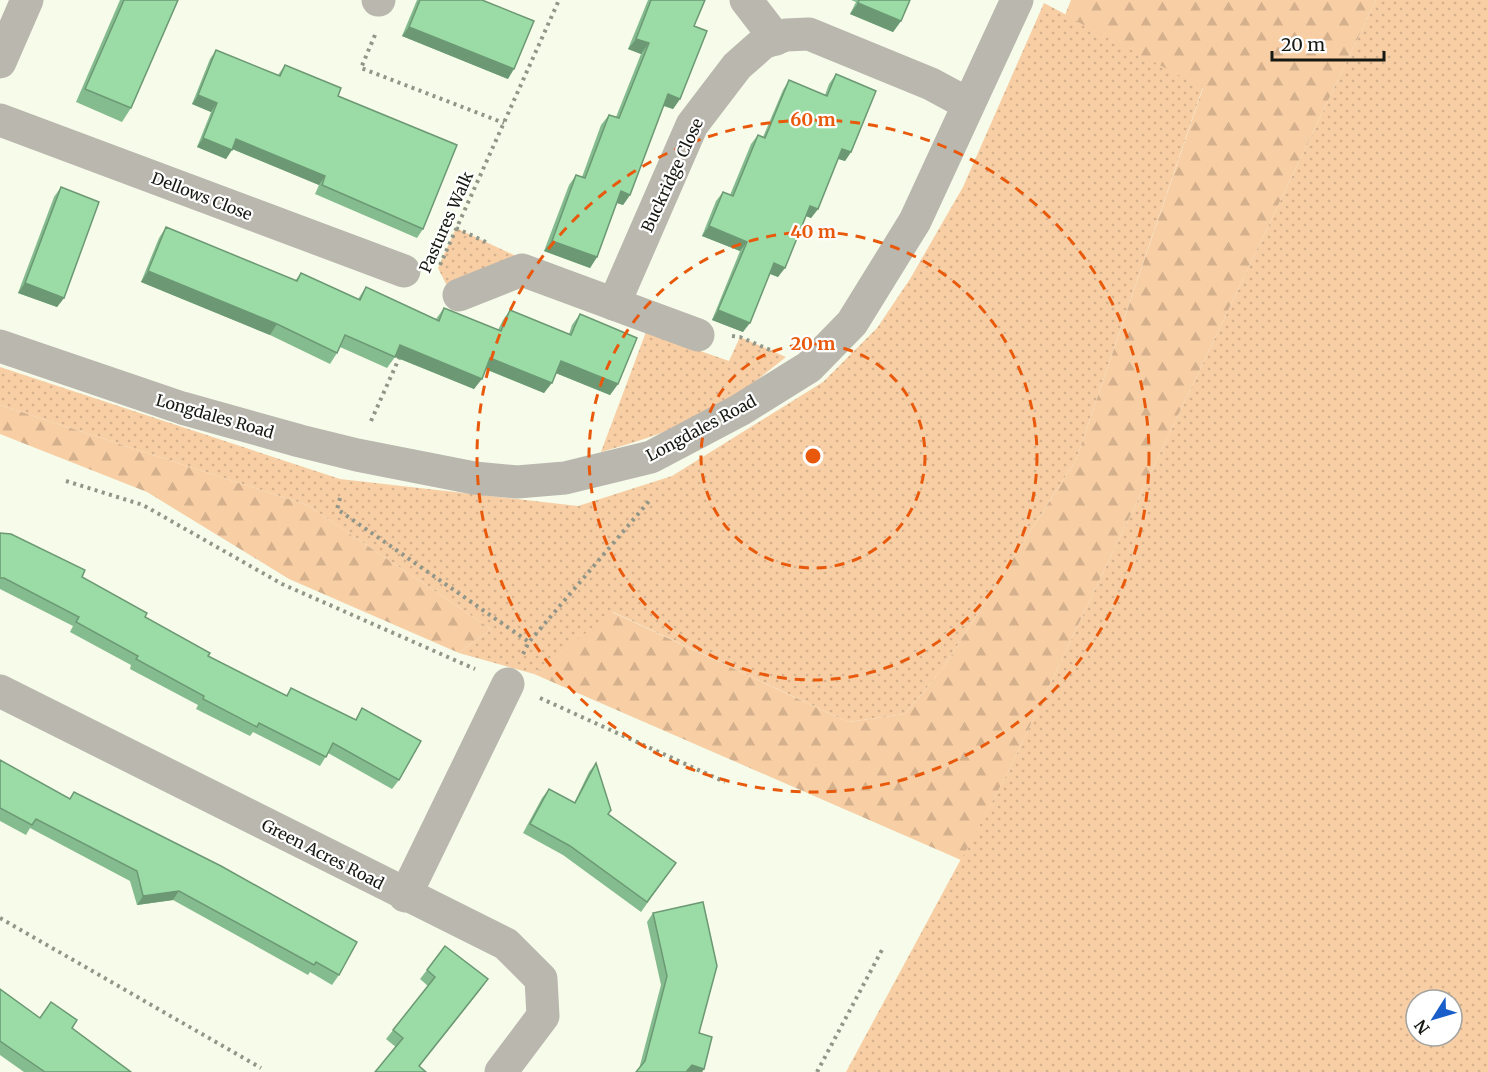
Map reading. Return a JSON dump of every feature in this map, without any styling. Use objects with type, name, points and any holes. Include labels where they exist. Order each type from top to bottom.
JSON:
[{"type":"street","points":[[0,62],[27,0]]},
{"type":"street","name":"Longdales Road","points":[[0,346],[182,408],[357,455],[474,478],[517,482],[565,478],[651,457],[740,410],[809,367],[852,323],[915,221],[1017,0]]},
{"type":"street","points":[[750,2],[776,39]]},
{"type":"street","name":"Buckridge Close","points":[[614,304],[692,125],[737,66],[763,43],[809,34],[931,84],[968,104]]},
{"type":"street","name":"Dellows Close","points":[[0,120],[404,271]]},
{"type":"street","points":[[459,295],[522,270],[698,335]]},
{"type":"street","points":[[405,896],[508,684]]},
{"type":"street","name":"Green Acres Road","points":[[0,691],[405,896],[506,944],[542,979],[543,1016],[501,1072]]},
{"type":"path","points":[[379,0],[378,26],[361,68],[504,123]]},
{"type":"path","name":"Pastures Walk","points":[[438,268],[559,0]]},
{"type":"path","points":[[698,335],[740,337],[809,367]]},
{"type":"path","points":[[357,455],[404,347]]},
{"type":"path","points":[[66,481],[143,505],[282,584],[725,782]]},
{"type":"path","points":[[340,498],[337,509],[529,642],[650,500]]},
{"type":"path","points":[[0,918],[261,1068]]},
{"type":"path","points":[[817,1072],[883,948]]},
{"type":"green space","points":[[1071,0],[1376,0],[1008,772],[961,860],[534,674],[612,612],[848,722],[905,714],[943,668],[1076,460],[1203,88],[1065,15]]},
{"type":"green space","points":[[1376,0],[1488,0],[1488,1072],[846,1072],[1008,772]]},
{"type":"green space","points":[[1044,3],[1203,87],[1076,460],[943,668],[905,714],[848,722],[613,612],[534,674],[459,653],[491,629],[307,505],[0,405],[0,367],[340,479],[578,506],[672,476],[823,382],[877,328],[910,279],[963,187]]},
{"type":"green space","points":[[456,228],[516,256],[448,288],[438,268]]},
{"type":"green space","points":[[646,332],[729,361],[740,337],[786,357],[719,407],[653,436],[601,452]]},
{"type":"green space","points":[[0,405],[307,505],[491,629],[459,653],[289,579],[147,492],[0,434]]},
{"type":"building","points":[[124,0],[178,0],[131,108],[85,89]]},
{"type":"building","points":[[420,0],[482,0],[534,21],[514,69],[409,27]]},
{"type":"building","points":[[651,0],[705,0],[694,26],[707,31],[680,99],[668,94],[630,195],[621,191],[597,257],[552,241],[576,175],[585,178],[609,115],[619,118],[649,43],[636,39]]},
{"type":"building","points":[[859,0],[910,0],[901,21],[858,3]]},
{"type":"building","points":[[216,50],[280,76],[285,65],[341,88],[338,96],[457,145],[423,229],[322,185],[325,176],[236,139],[232,150],[203,138],[217,103],[198,95]]},
{"type":"building","points":[[836,74],[876,91],[851,152],[842,149],[818,209],[810,206],[785,268],[774,263],[750,323],[718,310],[747,242],[709,226],[723,192],[733,196],[758,135],[765,138],[789,80],[827,96]]},
{"type":"building","points":[[61,187],[99,202],[64,298],[25,283]]},
{"type":"building","points":[[166,227],[297,281],[301,273],[360,300],[366,287],[439,321],[444,308],[501,331],[510,310],[571,335],[580,314],[637,338],[618,384],[561,361],[552,383],[490,358],[482,379],[400,345],[395,357],[345,335],[337,353],[277,324],[148,271]]},
{"type":"building","points":[[0,533],[11,534],[85,570],[82,577],[147,613],[145,617],[210,653],[208,656],[287,696],[291,688],[356,720],[362,708],[421,741],[399,780],[333,743],[326,757],[259,723],[257,727],[203,699],[204,696],[136,659],[138,656],[76,622],[79,617],[0,578]]},
{"type":"building","points":[[0,760],[70,799],[74,792],[221,866],[357,942],[339,975],[316,962],[314,965],[179,891],[143,896],[137,871],[36,819],[32,825],[0,808]]},
{"type":"building","points":[[596,763],[611,810],[608,814],[676,863],[647,902],[570,846],[530,824],[549,789],[575,803]]},
{"type":"building","points":[[703,902],[717,966],[699,1033],[712,1037],[704,1069],[692,1065],[686,1072],[636,1072],[645,1061],[667,976],[653,913]]},
{"type":"building","points":[[445,946],[488,979],[419,1066],[426,1072],[375,1072],[403,1038],[393,1030],[435,977],[427,970]]},
{"type":"building","points":[[0,989],[40,1018],[51,1002],[77,1020],[72,1028],[131,1072],[45,1072],[0,1041]]}]
